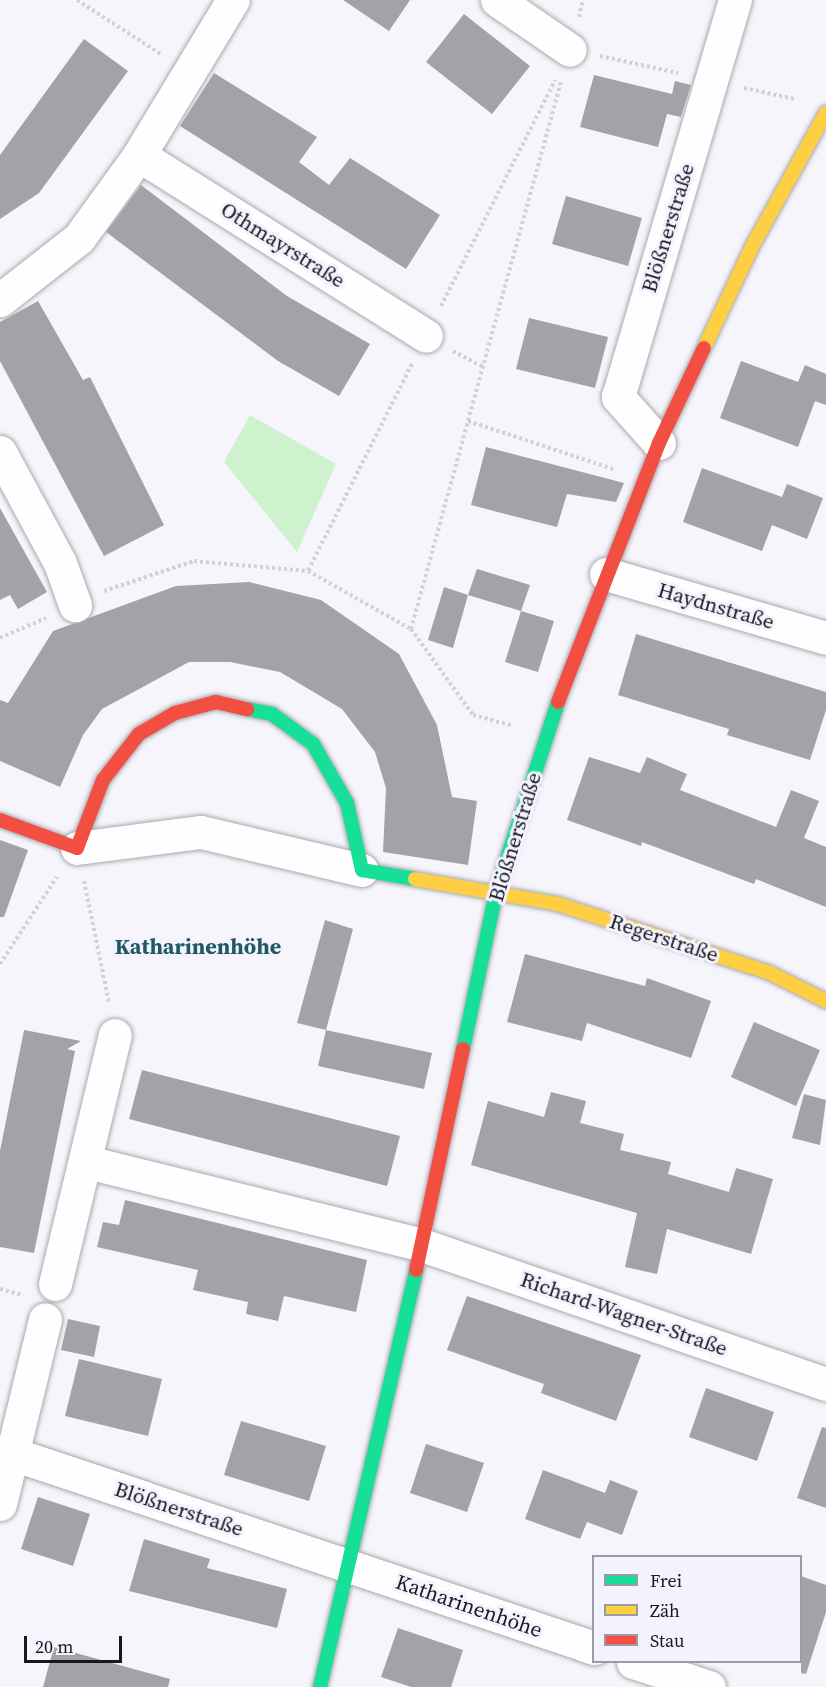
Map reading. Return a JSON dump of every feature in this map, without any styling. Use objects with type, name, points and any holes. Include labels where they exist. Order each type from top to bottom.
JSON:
[{"type":"street","points":[[0,300],[79,238],[139,155],[187,72],[233,0]]},
{"type":"street","points":[[497,0],[570,50]]},
{"type":"street","name":"Blößnerstraße","points":[[659,443],[618,397],[735,0]]},
{"type":"street","name":"Blößnerstraße","points":[[320,1687],[345,1564],[422,1245],[496,892],[546,734],[606,574],[659,443],[753,244],[826,113]]},
{"type":"street","name":"Othmayrstraße","points":[[139,155],[426,336]]},
{"type":"street","points":[[0,452],[60,563],[75,605]]},
{"type":"street","name":"Haydnstraße","points":[[606,574],[826,638]]},
{"type":"street","points":[[0,820],[77,848],[201,832],[362,870],[347,803],[313,744],[272,714],[216,702],[175,714],[139,734],[103,780],[77,848]]},
{"type":"street","name":"Regerstraße","points":[[362,870],[558,904],[759,969],[826,1001]]},
{"type":"street","points":[[55,1284],[87,1161],[115,1035]]},
{"type":"street","points":[[87,1161],[422,1245]]},
{"type":"street","name":"Richard-Wagner-Straße","points":[[422,1245],[826,1384]]},
{"type":"street","points":[[0,1504],[45,1319]]},
{"type":"street","name":"Blößnerstraße","points":[[13,1454],[345,1564]]},
{"type":"street","name":"Katharinenhöhe","points":[[345,1564],[592,1647]]},
{"type":"street","points":[[636,1663],[709,1687]]},
{"type":"path","points":[[77,0],[187,72]]},
{"type":"path","points":[[570,50],[803,101]]},
{"type":"path","points":[[468,421],[644,479]]},
{"type":"path","points":[[0,638],[75,605],[194,561],[308,570]]},
{"type":"path","points":[[411,629],[473,715],[546,734]]},
{"type":"path","points":[[0,964],[77,848]]},
{"type":"path","points":[[77,848],[115,1035]]},
{"type":"green space","points":[[250,415],[336,464],[297,552],[224,462]]},
{"type":"building","points":[[343,0],[410,0],[389,31]]},
{"type":"building","points":[[464,14],[530,66],[492,114],[426,62]]},
{"type":"building","points":[[84,39],[128,71],[39,193],[0,219],[0,155]]},
{"type":"building","points":[[214,73],[317,137],[299,162],[329,185],[350,158],[440,215],[406,269],[180,126]]},
{"type":"building","points":[[594,75],[672,94],[675,81],[691,85],[681,117],[667,114],[658,147],[580,127]]},
{"type":"building","points":[[141,185],[287,296],[370,344],[339,396],[278,361],[106,232]]},
{"type":"building","points":[[566,196],[642,218],[628,266],[552,244]]},
{"type":"building","points":[[38,301],[83,380],[90,377],[164,525],[104,556],[0,361],[0,322]]},
{"type":"building","points":[[529,318],[608,337],[595,388],[516,369]]},
{"type":"building","points":[[741,361],[798,382],[805,365],[826,374],[826,405],[815,401],[798,447],[720,418]]},
{"type":"building","points":[[486,447],[624,483],[616,502],[567,494],[557,527],[513,516],[471,505]]},
{"type":"building","points":[[702,468],[782,497],[787,484],[823,498],[807,539],[772,525],[762,551],[683,522]]},
{"type":"building","points":[[0,508],[47,592],[18,609],[10,595],[0,600]]},
{"type":"building","points":[[477,569],[530,585],[521,611],[468,595]]},
{"type":"building","points":[[249,582],[321,600],[399,654],[437,725],[452,797],[477,801],[468,865],[383,852],[386,788],[375,752],[342,709],[280,672],[230,662],[189,662],[102,709],[83,735],[60,787],[0,761],[0,700],[8,703],[53,631],[176,586]]},
{"type":"building","points":[[444,587],[468,595],[453,648],[428,640]]},
{"type":"building","points":[[521,611],[554,621],[538,672],[505,662]]},
{"type":"building","points":[[636,634],[826,692],[826,710],[810,760],[727,735],[729,729],[618,695]]},
{"type":"building","points":[[589,757],[640,773],[647,757],[687,774],[680,790],[776,827],[791,790],[819,801],[804,838],[826,847],[826,907],[756,879],[754,884],[642,842],[641,846],[567,820]]},
{"type":"building","points":[[0,840],[28,850],[4,917],[0,917]]},
{"type":"building","points":[[325,920],[353,929],[326,1030],[297,1023]]},
{"type":"building","points":[[525,954],[645,986],[647,978],[711,1001],[691,1058],[587,1023],[582,1041],[507,1022]]},
{"type":"building","points":[[754,1022],[820,1050],[796,1106],[731,1077]]},
{"type":"building","points":[[24,1030],[81,1041],[67,1049],[75,1051],[34,1253],[0,1247],[0,1151]]},
{"type":"building","points":[[326,1030],[432,1053],[424,1089],[318,1066]]},
{"type":"building","points":[[142,1070],[400,1136],[387,1186],[129,1119]]},
{"type":"building","points":[[551,1092],[586,1101],[580,1123],[624,1134],[620,1150],[671,1162],[668,1174],[729,1192],[736,1168],[773,1179],[751,1254],[667,1229],[657,1274],[625,1267],[637,1213],[471,1165],[488,1101],[544,1117]]},
{"type":"building","points":[[804,1094],[826,1100],[820,1145],[792,1138]]},
{"type":"building","points":[[125,1200],[367,1260],[356,1312],[284,1296],[278,1321],[246,1314],[248,1302],[193,1290],[198,1270],[97,1247],[103,1222],[119,1225]]},
{"type":"building","points":[[467,1296],[641,1355],[616,1421],[541,1393],[544,1384],[447,1350]]},
{"type":"building","points":[[68,1319],[100,1326],[94,1357],[61,1350]]},
{"type":"building","points":[[79,1359],[162,1379],[148,1436],[65,1416]]},
{"type":"building","points":[[706,1388],[774,1412],[757,1461],[689,1437]]},
{"type":"building","points":[[241,1421],[326,1446],[309,1501],[224,1475]]},
{"type":"building","points":[[822,1427],[826,1428],[826,1508],[797,1498]]},
{"type":"building","points":[[426,1444],[484,1463],[467,1512],[410,1493]]},
{"type":"building","points":[[543,1470],[605,1493],[610,1480],[638,1491],[622,1535],[587,1522],[580,1539],[525,1519]]},
{"type":"building","points":[[38,1497],[90,1514],[73,1566],[21,1549]]},
{"type":"building","points":[[144,1539],[210,1559],[207,1568],[287,1589],[277,1628],[129,1591]]},
{"type":"building","points":[[802,1576],[826,1585],[826,1612],[806,1674],[801,1673]]},
{"type":"building","points":[[398,1628],[463,1650],[451,1687],[411,1687],[381,1677]]},
{"type":"building","points":[[54,1647],[170,1679],[168,1687],[43,1687]]},
{"type":"traffic: fast","points":[[463,1049],[496,892],[558,702]]},
{"type":"traffic: fast","points":[[247,709],[272,714],[313,744],[347,803],[362,870],[415,879]]},
{"type":"traffic: fast","points":[[320,1687],[416,1270]]},
{"type":"traffic: slow","points":[[704,348],[753,245],[826,113]]},
{"type":"traffic: slow","points":[[415,879],[558,904],[770,973],[826,1001]]},
{"type":"traffic: jam","points":[[558,702],[659,443],[704,348]]},
{"type":"traffic: jam","points":[[0,820],[77,848],[103,780],[139,734],[175,713],[216,702],[247,709]]},
{"type":"traffic: jam","points":[[416,1270],[463,1049]]},
{"type":"district","name":"Katharinenhöhe","points":[[198,947]]}]
